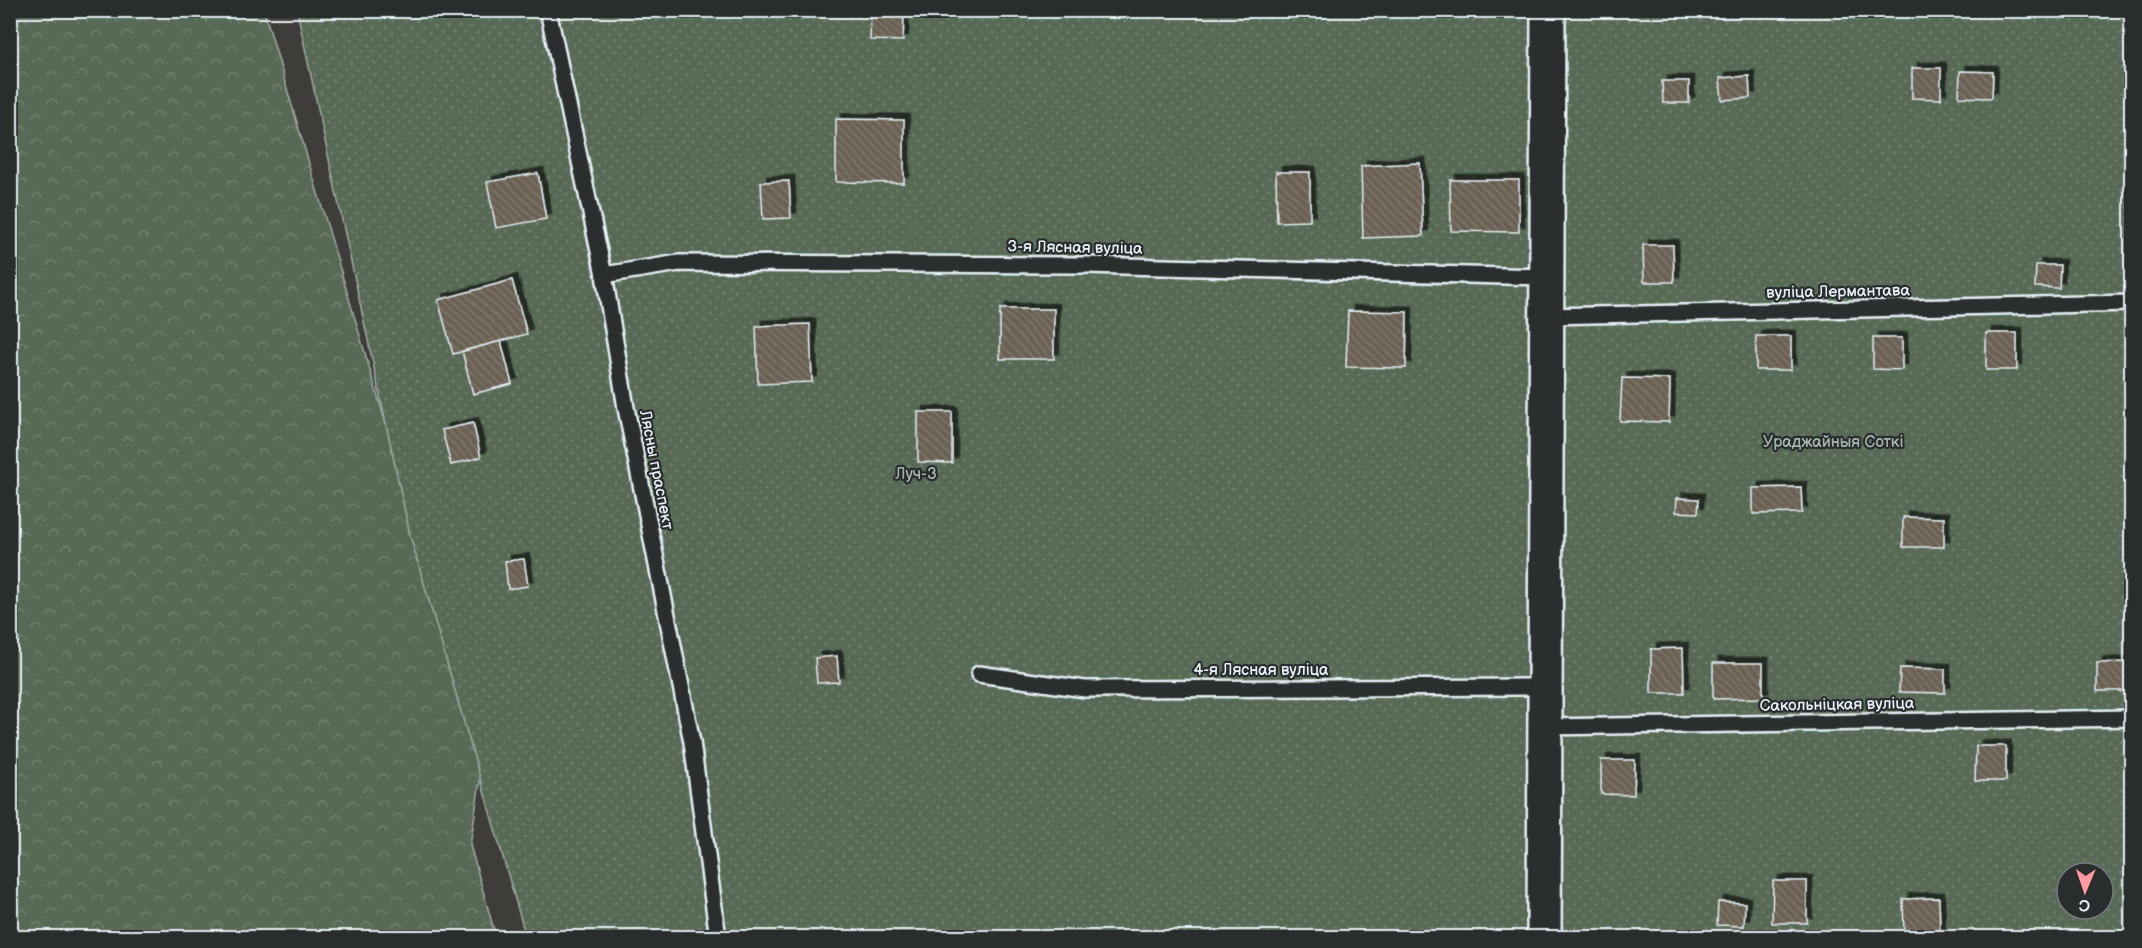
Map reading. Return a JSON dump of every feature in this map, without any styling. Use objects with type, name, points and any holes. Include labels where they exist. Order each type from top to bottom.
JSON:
[{"type":"street","points":[[1544,938],[1543,728],[1548,10]]},
{"type":"lane","name":"Лясны праспект","points":[[548,10],[604,275],[637,466],[692,742],[718,938]]},
{"type":"lane","name":"3-я Лясная вуліца","points":[[604,275],[679,263],[1085,265],[1547,277]]},
{"type":"lane","name":"вуліца Лермантава","points":[[1546,316],[2132,303]]},
{"type":"lane","name":"4-я Лясная вуліца","points":[[979,674],[1085,689],[1545,687]]},
{"type":"lane","name":"Сакольніцкая вуліца","points":[[1543,728],[2132,718]]},
{"type":"green space","points":[[10,11],[264,11],[484,756],[470,845],[496,937],[11,937]]},
{"type":"green space","name":"Луч-3","points":[[297,11],[2131,11],[2131,937],[526,937],[410,535]]},
{"type":"building","points":[[871,12],[904,14],[903,41],[870,40]]},
{"type":"building","points":[[1912,68],[1941,68],[1941,99],[1912,98]]},
{"type":"building","points":[[1960,71],[1993,72],[1992,98],[1959,97]]},
{"type":"building","points":[[1749,76],[1750,98],[1722,100],[1720,78]]},
{"type":"building","points":[[1662,81],[1689,81],[1689,103],[1663,103]]},
{"type":"building","points":[[836,119],[904,120],[904,183],[836,182]]},
{"type":"building","points":[[1420,163],[1423,236],[1363,238],[1361,166]]},
{"type":"building","points":[[1276,172],[1310,172],[1310,221],[1277,222]]},
{"type":"building","points":[[538,173],[546,219],[496,228],[487,182]]},
{"type":"building","points":[[1450,180],[1519,180],[1519,232],[1451,231]]},
{"type":"building","points":[[789,181],[791,218],[763,219],[761,182]]},
{"type":"building","points":[[1643,245],[1673,245],[1674,282],[1644,282]]},
{"type":"building","points":[[2036,265],[2060,265],[2059,288],[2035,287]]},
{"type":"building","points":[[512,280],[527,334],[453,354],[438,300]]},
{"type":"building","points":[[1000,309],[1054,309],[1054,359],[1000,359]]},
{"type":"building","points":[[1348,311],[1407,312],[1406,368],[1346,367]]},
{"type":"building","points":[[810,324],[812,382],[758,384],[756,326]]},
{"type":"building","points":[[1986,333],[2017,333],[2017,370],[1986,370]]},
{"type":"building","points":[[1756,336],[1791,336],[1791,370],[1756,370]]},
{"type":"building","points":[[1873,338],[1902,338],[1902,370],[1873,369]]},
{"type":"building","points":[[501,341],[512,384],[473,394],[462,351]]},
{"type":"building","points":[[1622,378],[1670,379],[1669,422],[1620,421]]},
{"type":"building","points":[[918,412],[952,412],[952,463],[918,462]]},
{"type":"building","points":[[473,423],[481,457],[451,465],[442,430]]},
{"type":"building","points":[[1801,487],[1802,513],[1753,514],[1753,488]]},
{"type":"building","points":[[1677,498],[1699,499],[1698,513],[1676,512]]},
{"type":"building","points":[[1903,517],[1944,518],[1944,547],[1903,547]]},
{"type":"building","points":[[524,559],[528,586],[508,589],[505,561]]},
{"type":"building","points":[[1683,648],[1684,693],[1651,693],[1651,649]]},
{"type":"building","points":[[837,656],[839,682],[817,683],[815,658]]},
{"type":"building","points":[[2131,662],[2131,691],[2097,691],[2097,663]]},
{"type":"building","points":[[1713,663],[1763,663],[1763,698],[1713,699]]},
{"type":"building","points":[[1900,668],[1945,669],[1945,693],[1899,692]]},
{"type":"building","points":[[1976,746],[2006,746],[2006,781],[1975,781]]},
{"type":"building","points":[[1601,760],[1635,760],[1634,795],[1601,794]]},
{"type":"building","points":[[1773,881],[1807,881],[1807,923],[1772,923]]},
{"type":"building","points":[[1939,898],[1940,934],[1904,935],[1903,899]]},
{"type":"building","points":[[1718,902],[1745,903],[1744,926],[1717,925]]},
{"type":"park label","name":"Ураджайныя Соткі","points":[[1833,442]]}]
